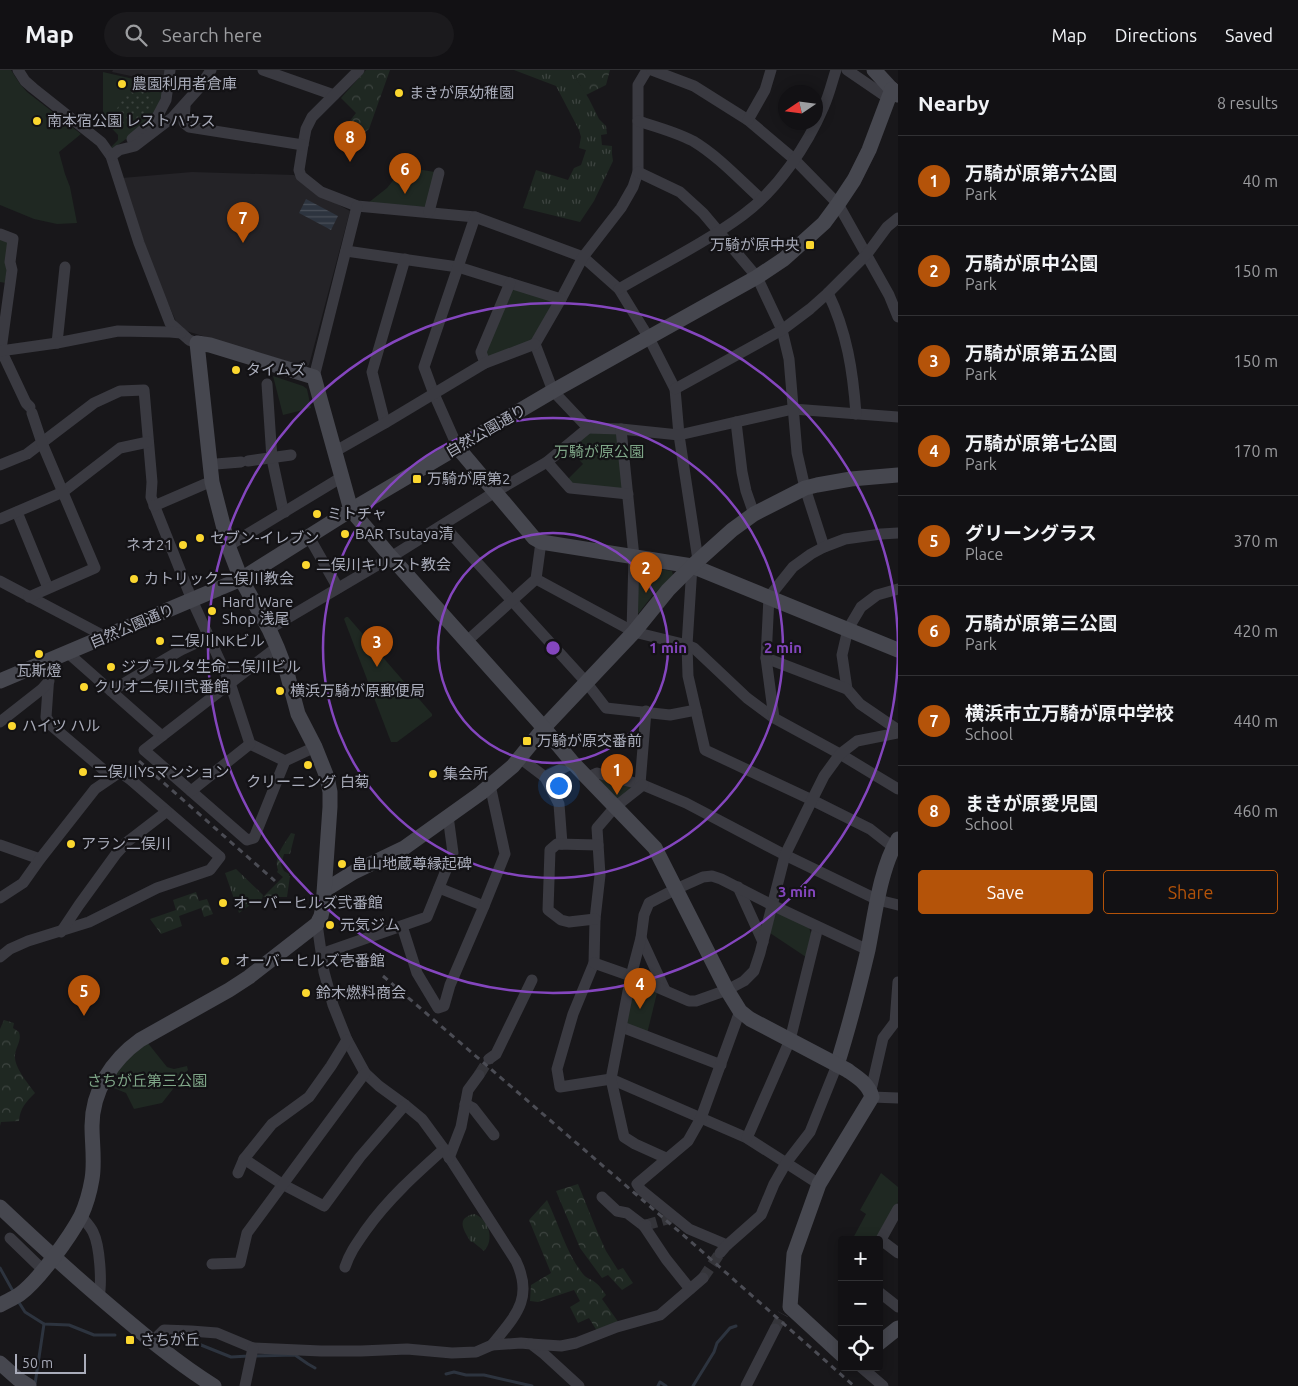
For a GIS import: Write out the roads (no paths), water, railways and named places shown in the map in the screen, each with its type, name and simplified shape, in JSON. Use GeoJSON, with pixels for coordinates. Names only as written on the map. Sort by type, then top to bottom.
{"type":"FeatureCollection","features":[{"type":"Feature","properties":{"kind":"street"},"geometry":{"type":"LineString","coordinates":[[18,70],[25,81],[33,88],[115,153],[139,243],[170,323],[189,340],[314,377]]}},
{"type":"Feature","properties":{"kind":"street"},"geometry":{"type":"LineString","coordinates":[[115,153],[156,120],[166,100],[170,70]]}},
{"type":"Feature","properties":{"kind":"street"},"geometry":{"type":"LineString","coordinates":[[115,153],[135,146],[174,117],[185,106],[211,70]]}},
{"type":"Feature","properties":{"kind":"street"},"geometry":{"type":"LineString","coordinates":[[263,70],[278,73],[334,96]]}},
{"type":"Feature","properties":{"kind":"street"},"geometry":{"type":"LineString","coordinates":[[359,70],[312,118],[306,129],[298,170],[301,176],[310,185],[322,192],[357,206],[475,217],[583,257],[619,289],[649,338],[675,389],[695,563],[687,645],[688,676],[705,750],[812,800],[896,843],[878,900],[848,1033],[810,1132],[786,1163],[774,1184],[761,1215],[724,1249],[673,1218],[641,1190],[637,1184],[688,1141],[701,1118],[740,1011]]}},
{"type":"Feature","properties":{"kind":"street"},"geometry":{"type":"LineString","coordinates":[[334,452],[485,363],[535,344],[583,257],[621,208],[633,188],[638,172],[638,85],[647,70]]}},
{"type":"Feature","properties":{"kind":"street"},"geometry":{"type":"LineString","coordinates":[[652,70],[694,86],[748,120],[794,160],[838,204],[867,254],[894,291],[898,317]]}},
{"type":"Feature","properties":{"kind":"street"},"geometry":{"type":"LineString","coordinates":[[748,120],[764,90],[771,70]]}},
{"type":"Feature","properties":{"kind":"street"},"geometry":{"type":"LineString","coordinates":[[619,289],[719,231],[744,214],[774,186],[810,135],[825,105],[836,70]]}},
{"type":"Feature","properties":{"kind":"street"},"geometry":{"type":"LineString","coordinates":[[847,70],[892,95]]}},
{"type":"Feature","properties":{"kind":"street"},"geometry":{"type":"LineString","coordinates":[[874,70],[892,95]]}},
{"type":"Feature","properties":{"kind":"street","name":"自然公園通り"},"geometry":{"type":"LineString","coordinates":[[0,682],[241,579],[351,510],[553,391],[757,277],[784,259],[824,222],[838,204],[854,180],[869,150],[892,95]]}},
{"type":"Feature","properties":{"kind":"street"},"geometry":{"type":"LineString","coordinates":[[185,106],[184,122],[189,127],[303,145]]}},
{"type":"Feature","properties":{"kind":"street"},"geometry":{"type":"LineString","coordinates":[[638,121],[669,130],[692,141],[716,157],[761,199]]}},
{"type":"Feature","properties":{"kind":"street"},"geometry":{"type":"LineString","coordinates":[[638,172],[680,192],[703,213],[757,277],[782,330],[789,359],[797,453],[805,488],[824,547]]}},
{"type":"Feature","properties":{"kind":"street"},"geometry":{"type":"LineString","coordinates":[[430,212],[439,173]]}},
{"type":"Feature","properties":{"kind":"street"},"geometry":{"type":"LineString","coordinates":[[357,206],[314,377],[351,510],[586,778],[655,848],[740,1011],[750,1019],[858,1078],[871,1093],[898,1098]]}},
{"type":"Feature","properties":{"kind":"street"},"geometry":{"type":"LineString","coordinates":[[475,217],[424,367],[458,448],[534,538],[541,542],[634,557],[695,563],[769,597],[898,650]]}},
{"type":"Feature","properties":{"kind":"street"},"geometry":{"type":"LineString","coordinates":[[675,389],[782,330],[828,293],[867,254],[887,227],[898,218]]}},
{"type":"Feature","properties":{"kind":"street"},"geometry":{"type":"LineString","coordinates":[[0,234],[13,239],[10,262],[12,270],[0,350],[26,404],[31,410],[42,444],[95,568],[30,597]]}},
{"type":"Feature","properties":{"kind":"street"},"geometry":{"type":"LineString","coordinates":[[346,250],[458,267],[561,299]]}},
{"type":"Feature","properties":{"kind":"street"},"geometry":{"type":"LineString","coordinates":[[385,423],[372,372],[405,259]]}},
{"type":"Feature","properties":{"kind":"street"},"geometry":{"type":"LineString","coordinates":[[57,343],[65,267]]}},
{"type":"Feature","properties":{"kind":"street"},"geometry":{"type":"LineString","coordinates":[[485,363],[481,352],[510,283]]}},
{"type":"Feature","properties":{"kind":"street"},"geometry":{"type":"LineString","coordinates":[[828,293],[842,328],[850,358],[856,414]]}},
{"type":"Feature","properties":{"kind":"street"},"geometry":{"type":"LineString","coordinates":[[0,350],[57,343],[118,331],[181,333]]}},
{"type":"Feature","properties":{"kind":"street"},"geometry":{"type":"LineString","coordinates":[[9,1300],[31,1284],[53,1257],[81,1216],[92,1179],[93,1112],[96,1097],[109,1070],[127,1050],[140,1040],[249,977],[317,924],[323,907],[330,807],[327,777],[315,747],[298,714],[287,673],[277,646],[241,579],[228,546],[212,482],[197,342]]}},
{"type":"Feature","properties":{"kind":"street"},"geometry":{"type":"LineString","coordinates":[[535,344],[553,391],[588,428]]}},
{"type":"Feature","properties":{"kind":"street"},"geometry":{"type":"LineString","coordinates":[[267,384],[272,459],[284,512]]}},
{"type":"Feature","properties":{"kind":"street"},"geometry":{"type":"LineString","coordinates":[[0,465],[27,454],[94,403],[120,391],[144,390],[152,482],[151,497],[154,506],[192,600],[230,683],[250,744],[285,761]]}},
{"type":"Feature","properties":{"kind":"street"},"geometry":{"type":"LineString","coordinates":[[269,629],[547,462],[588,428],[621,429],[680,435],[793,409],[898,417]]}},
{"type":"Feature","properties":{"kind":"street"},"geometry":{"type":"LineString","coordinates":[[736,422],[742,472],[754,514]]}},
{"type":"Feature","properties":{"kind":"street"},"geometry":{"type":"LineString","coordinates":[[621,429],[634,557],[633,632]]}},
{"type":"Feature","properties":{"kind":"street"},"geometry":{"type":"LineString","coordinates":[[0,518],[63,492],[120,448],[148,442]]}},
{"type":"Feature","properties":{"kind":"street"},"geometry":{"type":"LineString","coordinates":[[216,464],[291,456]]}},
{"type":"Feature","properties":{"kind":"street"},"geometry":{"type":"LineString","coordinates":[[547,462],[570,488],[628,494]]}},
{"type":"Feature","properties":{"kind":"street"},"geometry":{"type":"LineString","coordinates":[[325,890],[354,872],[404,848],[490,785],[512,766],[544,728],[633,632],[668,590],[732,530],[754,514],[805,488],[834,481],[898,475]]}},
{"type":"Feature","properties":{"kind":"street"},"geometry":{"type":"LineString","coordinates":[[228,546],[342,477]]}},
{"type":"Feature","properties":{"kind":"street"},"geometry":{"type":"LineString","coordinates":[[154,506],[212,482]]}},
{"type":"Feature","properties":{"kind":"street"},"geometry":{"type":"LineString","coordinates":[[17,512],[48,588]]}},
{"type":"Feature","properties":{"kind":"street"},"geometry":{"type":"LineString","coordinates":[[443,525],[586,682],[606,708],[670,715],[696,710]]}},
{"type":"Feature","properties":{"kind":"street"},"geometry":{"type":"LineString","coordinates":[[774,718],[766,658],[769,597],[793,567],[810,554],[824,547],[845,539],[898,533]]}},
{"type":"Feature","properties":{"kind":"street"},"geometry":{"type":"LineString","coordinates":[[309,537],[338,588]]}},
{"type":"Feature","properties":{"kind":"street"},"geometry":{"type":"LineString","coordinates":[[467,641],[536,580],[541,542]]}},
{"type":"Feature","properties":{"kind":"street"},"geometry":{"type":"LineString","coordinates":[[536,580],[633,632],[694,648],[747,698],[774,718],[898,788]]}},
{"type":"Feature","properties":{"kind":"street"},"geometry":{"type":"LineString","coordinates":[[0,581],[106,637]]}},
{"type":"Feature","properties":{"kind":"street"},"geometry":{"type":"LineString","coordinates":[[846,689],[842,654],[848,629],[861,607],[877,595],[898,589]]}},
{"type":"Feature","properties":{"kind":"street"},"geometry":{"type":"LineString","coordinates":[[111,691],[181,650],[209,637]]}},
{"type":"Feature","properties":{"kind":"street"},"geometry":{"type":"LineString","coordinates":[[277,646],[144,750],[247,840],[254,838],[285,761],[315,747]]}},
{"type":"Feature","properties":{"kind":"street"},"geometry":{"type":"LineString","coordinates":[[68,653],[162,736]]}},
{"type":"Feature","properties":{"kind":"street"},"geometry":{"type":"LineString","coordinates":[[766,658],[846,689],[860,704],[898,731]]}},
{"type":"Feature","properties":{"kind":"street"},"geometry":{"type":"LineString","coordinates":[[50,660],[46,718],[52,726],[112,777]]}},
{"type":"Feature","properties":{"kind":"street"},"geometry":{"type":"LineString","coordinates":[[0,722],[42,689],[48,681]]}},
{"type":"Feature","properties":{"kind":"street"},"geometry":{"type":"LineString","coordinates":[[646,711],[641,784],[597,828],[600,875],[594,963],[573,1014],[557,1069],[560,1087],[611,1079],[747,1138],[819,1184]]}},
{"type":"Feature","properties":{"kind":"street"},"geometry":{"type":"LineString","coordinates":[[594,963],[631,976],[689,1001],[696,1001],[728,990],[744,981],[754,970],[785,854],[824,776],[840,754],[858,741],[898,731]]}},
{"type":"Feature","properties":{"kind":"street"},"geometry":{"type":"LineString","coordinates":[[191,791],[250,744]]}},
{"type":"Feature","properties":{"kind":"street"},"geometry":{"type":"LineString","coordinates":[[520,758],[545,777],[559,804],[562,844]]}},
{"type":"Feature","properties":{"kind":"street"},"geometry":{"type":"LineString","coordinates":[[545,777],[573,763]]}},
{"type":"Feature","properties":{"kind":"street"},"geometry":{"type":"LineString","coordinates":[[0,898],[23,883],[40,858],[95,789],[120,772],[220,857],[210,870],[157,888],[89,922],[28,941],[10,949],[0,957]]}},
{"type":"Feature","properties":{"kind":"street"},"geometry":{"type":"LineString","coordinates":[[586,778],[598,773],[641,784],[686,803],[878,900],[898,905]]}},
{"type":"Feature","properties":{"kind":"street"},"geometry":{"type":"LineString","coordinates":[[402,926],[417,974],[438,1008],[444,1006],[450,985],[505,854],[490,785]]}},
{"type":"Feature","properties":{"kind":"street"},"geometry":{"type":"LineString","coordinates":[[61,932],[116,854],[127,842],[166,812]]}},
{"type":"Feature","properties":{"kind":"street"},"geometry":{"type":"LineString","coordinates":[[321,954],[426,917],[453,853],[448,816]]}},
{"type":"Feature","properties":{"kind":"street"},"geometry":{"type":"LineString","coordinates":[[596,919],[569,922],[561,920],[548,910],[550,850],[557,844],[598,845]]}},
{"type":"Feature","properties":{"kind":"street"},"geometry":{"type":"LineString","coordinates":[[0,845],[40,858]]}},
{"type":"Feature","properties":{"kind":"street"},"geometry":{"type":"LineString","coordinates":[[666,1158],[624,1137],[611,1079],[644,915],[650,903],[703,877],[712,876],[721,878],[772,905],[868,950]]}},
{"type":"Feature","properties":{"kind":"street"},"geometry":{"type":"LineString","coordinates":[[738,887],[763,942]]}},
{"type":"Feature","properties":{"kind":"street"},"geometry":{"type":"LineString","coordinates":[[439,888],[484,906]]}},
{"type":"Feature","properties":{"kind":"street"},"geometry":{"type":"LineString","coordinates":[[317,924],[324,972],[333,1005],[347,1040],[365,1073],[422,1119],[447,1153],[516,1261],[521,1272],[524,1286],[522,1302],[516,1316],[492,1345]]}},
{"type":"Feature","properties":{"kind":"street"},"geometry":{"type":"LineString","coordinates":[[747,1138],[790,1040],[818,927]]}},
{"type":"Feature","properties":{"kind":"street"},"geometry":{"type":"LineString","coordinates":[[640,938],[665,990]]}},
{"type":"Feature","properties":{"kind":"street"},"geometry":{"type":"LineString","coordinates":[[489,1058],[496,1054],[532,980]]}},
{"type":"Feature","properties":{"kind":"street"},"geometry":{"type":"LineString","coordinates":[[838,1352],[787,1311],[794,1254],[819,1184],[871,1093],[883,1038],[896,1022],[898,982]]}},
{"type":"Feature","properties":{"kind":"street"},"geometry":{"type":"LineString","coordinates":[[622,1027],[721,1065]]}},
{"type":"Feature","properties":{"kind":"street"},"geometry":{"type":"LineString","coordinates":[[238,1173],[244,1159],[272,1124],[309,1097],[347,1040]]}},
{"type":"Feature","properties":{"kind":"street"},"geometry":{"type":"LineString","coordinates":[[212,1264],[240,1263],[247,1233],[365,1073]]}},
{"type":"Feature","properties":{"kind":"street"},"geometry":{"type":"LineString","coordinates":[[345,1267],[349,1254],[377,1214],[413,1176],[447,1153],[461,1127],[468,1090],[479,1075]]}},
{"type":"Feature","properties":{"kind":"street"},"geometry":{"type":"LineString","coordinates":[[465,1104],[473,1108],[494,1135]]}},
{"type":"Feature","properties":{"kind":"street"},"geometry":{"type":"LineString","coordinates":[[244,1159],[282,1184],[324,1206],[360,1157],[405,1105]]}},
{"type":"Feature","properties":{"kind":"street"},"geometry":{"type":"LineString","coordinates":[[602,1197],[618,1211],[628,1213],[645,1226],[666,1259],[690,1289]]}},
{"type":"Feature","properties":{"kind":"street"},"geometry":{"type":"LineString","coordinates":[[0,1207],[53,1257],[152,1342],[214,1386]]}},
{"type":"Feature","properties":{"kind":"street"},"geometry":{"type":"LineString","coordinates":[[883,1236],[898,1209]]}},
{"type":"Feature","properties":{"kind":"street"},"geometry":{"type":"LineString","coordinates":[[81,1216],[94,1233],[101,1286],[99,1297]]}},
{"type":"Feature","properties":{"kind":"street"},"geometry":{"type":"LineString","coordinates":[[10,1238],[42,1270]]}},
{"type":"Feature","properties":{"kind":"street"},"geometry":{"type":"LineString","coordinates":[[883,1244],[898,1253]]}},
{"type":"Feature","properties":{"kind":"street"},"geometry":{"type":"LineString","coordinates":[[152,1342],[164,1330],[191,1330],[216,1333],[252,1353],[406,1349],[452,1353],[476,1352],[492,1345],[521,1343],[562,1346],[576,1343],[617,1327],[660,1315],[704,1278]]}},
{"type":"Feature","properties":{"kind":"street"},"geometry":{"type":"LineString","coordinates":[[883,1295],[898,1307]]}},
{"type":"Feature","properties":{"kind":"street"},"geometry":{"type":"LineString","coordinates":[[883,1340],[898,1328]]}},
{"type":"Feature","properties":{"kind":"street"},"geometry":{"type":"LineString","coordinates":[[746,1386],[775,1329]]}},
{"type":"Feature","properties":{"kind":"street"},"geometry":{"type":"LineString","coordinates":[[531,1344],[580,1386]]}},
{"type":"Feature","properties":{"kind":"street"},"geometry":{"type":"LineString","coordinates":[[245,1386],[252,1353]]}},
{"type":"Feature","properties":{"kind":"street"},"geometry":{"type":"LineString","coordinates":[[0,1363],[12,1375],[27,1385]]}},
{"type":"Feature","properties":{"kind":"street"},"geometry":{"type":"LineString","coordinates":[[866,1371],[883,1386]]}},
{"type":"Feature","properties":{"kind":"waterway"},"geometry":{"type":"LineString","coordinates":[[0,1268],[14,1293]]}},
{"type":"Feature","properties":{"kind":"waterway"},"geometry":{"type":"LineString","coordinates":[[18,1301],[25,1312],[44,1324],[69,1325],[94,1335],[115,1335]]}},
{"type":"Feature","properties":{"kind":"waterway"},"geometry":{"type":"LineString","coordinates":[[35,1384],[44,1324]]}},
{"type":"Feature","properties":{"kind":"waterway"},"geometry":{"type":"LineString","coordinates":[[693,1386],[714,1352],[717,1343],[730,1328],[736,1326]]}},
{"type":"Feature","properties":{"kind":"waterway"},"geometry":{"type":"LineString","coordinates":[[172,1341],[186,1339],[231,1357],[249,1356]]}},
{"type":"Feature","properties":{"kind":"waterway"},"geometry":{"type":"LineString","coordinates":[[255,1356],[295,1355],[315,1368]]}},
{"type":"Feature","properties":{"kind":"waterway"},"geometry":{"type":"LineString","coordinates":[[446,1374],[454,1372],[466,1375],[484,1375],[532,1386]]}},
{"type":"Feature","properties":{"kind":"waterway"},"geometry":{"type":"LineString","coordinates":[[658,1386],[660,1382],[666,1386]]}},
{"type":"Feature","properties":{"kind":"tunnel"},"geometry":{"type":"LineString","coordinates":[[479,1075],[489,1059]]}},
{"type":"Feature","properties":{"kind":"tunnel"},"geometry":{"type":"LineString","coordinates":[[646,1225],[671,1218]]}},
{"type":"Feature","properties":{"kind":"tunnel"},"geometry":{"type":"LineString","coordinates":[[703,1278],[720,1253]]}},
{"type":"Feature","properties":{"kind":"tunnel"},"geometry":{"type":"LineString","coordinates":[[775,1329],[783,1314]]}},
{"type":"Feature","properties":{"kind":"railway"},"geometry":{"type":"LineString","coordinates":[[139,761],[275,881]]}},
{"type":"Feature","properties":{"kind":"railway"},"geometry":{"type":"LineString","coordinates":[[383,976],[697,1247],[854,1386]]}},
{"type":"Feature","properties":{"kind":"place","name":"農園利用者倉庫"},"geometry":{"type":"Point","coordinates":[122,84]}},
{"type":"Feature","properties":{"kind":"place","name":"まきが原幼稚園"},"geometry":{"type":"Point","coordinates":[399,93]}},
{"type":"Feature","properties":{"kind":"place","name":"南本宿公園 レストハウス"},"geometry":{"type":"Point","coordinates":[37,121]}},
{"type":"Feature","properties":{"kind":"place","name":"まきが原愛児園"},"geometry":{"type":"Point","coordinates":[350,162]}},
{"type":"Feature","properties":{"kind":"place","name":"万騎が原第三公園"},"geometry":{"type":"Point","coordinates":[405,194]}},
{"type":"Feature","properties":{"kind":"place","name":"横浜市立万騎が原中学校"},"geometry":{"type":"Point","coordinates":[243,243]}},
{"type":"Feature","properties":{"kind":"place","name":"万騎が原中央"},"geometry":{"type":"Point","coordinates":[810,245]}},
{"type":"Feature","properties":{"kind":"place","name":"タイムズ"},"geometry":{"type":"Point","coordinates":[236,370]}},
{"type":"Feature","properties":{"kind":"place","name":"万騎が原第2"},"geometry":{"type":"Point","coordinates":[417,479]}},
{"type":"Feature","properties":{"kind":"place","name":"ミトチャ"},"geometry":{"type":"Point","coordinates":[317,514]}},
{"type":"Feature","properties":{"kind":"place","name":"BAR Tsutaya清"},"geometry":{"type":"Point","coordinates":[345,534]}},
{"type":"Feature","properties":{"kind":"place","name":"セブン-イレブン"},"geometry":{"type":"Point","coordinates":[200,538]}},
{"type":"Feature","properties":{"kind":"place","name":"ネオ21"},"geometry":{"type":"Point","coordinates":[183,545]}},
{"type":"Feature","properties":{"kind":"place","name":"二俣川キリスト教会"},"geometry":{"type":"Point","coordinates":[306,565]}},
{"type":"Feature","properties":{"kind":"place","name":"カトリック二俣川教会"},"geometry":{"type":"Point","coordinates":[134,579]}},
{"type":"Feature","properties":{"kind":"place","name":"万騎が原中公園"},"geometry":{"type":"Point","coordinates":[646,593]}},
{"type":"Feature","properties":{"kind":"place","name":"Hard Ware Shop 浅尾"},"geometry":{"type":"Point","coordinates":[212,611]}},
{"type":"Feature","properties":{"kind":"place","name":"二俣川NKビル"},"geometry":{"type":"Point","coordinates":[160,641]}},
{"type":"Feature","properties":{"kind":"place","name":"瓦斯燈"},"geometry":{"type":"Point","coordinates":[39,654]}},
{"type":"Feature","properties":{"kind":"place","name":"ジブラルタ生命二俣川ビル"},"geometry":{"type":"Point","coordinates":[111,667]}},
{"type":"Feature","properties":{"kind":"place","name":"万騎が原第五公園"},"geometry":{"type":"Point","coordinates":[377,667]}},
{"type":"Feature","properties":{"kind":"place","name":"クリオ二俣川弐番館"},"geometry":{"type":"Point","coordinates":[84,687]}},
{"type":"Feature","properties":{"kind":"place","name":"横浜万騎が原郵便局"},"geometry":{"type":"Point","coordinates":[280,691]}},
{"type":"Feature","properties":{"kind":"place","name":"ハイツ ハル"},"geometry":{"type":"Point","coordinates":[12,726]}},
{"type":"Feature","properties":{"kind":"place","name":"万騎が原交番前"},"geometry":{"type":"Point","coordinates":[527,741]}},
{"type":"Feature","properties":{"kind":"place","name":"クリーニング 白菊"},"geometry":{"type":"Point","coordinates":[308,765]}},
{"type":"Feature","properties":{"kind":"place","name":"二俣川YSマンション"},"geometry":{"type":"Point","coordinates":[83,772]}},
{"type":"Feature","properties":{"kind":"place","name":"集会所"},"geometry":{"type":"Point","coordinates":[433,774]}},
{"type":"Feature","properties":{"kind":"place","name":"万騎が原第六公園"},"geometry":{"type":"Point","coordinates":[617,795]}},
{"type":"Feature","properties":{"kind":"place","name":"アラン二俣川"},"geometry":{"type":"Point","coordinates":[71,844]}},
{"type":"Feature","properties":{"kind":"place","name":"畠山地蔵尊縁起碑"},"geometry":{"type":"Point","coordinates":[342,864]}},
{"type":"Feature","properties":{"kind":"place","name":"オーバーヒルズ弐番館"},"geometry":{"type":"Point","coordinates":[223,903]}},
{"type":"Feature","properties":{"kind":"place","name":"元気ジム"},"geometry":{"type":"Point","coordinates":[330,925]}},
{"type":"Feature","properties":{"kind":"place","name":"オーバーヒルズ壱番館"},"geometry":{"type":"Point","coordinates":[225,961]}},
{"type":"Feature","properties":{"kind":"place","name":"鈴木燃料商会"},"geometry":{"type":"Point","coordinates":[306,993]}},
{"type":"Feature","properties":{"kind":"place","name":"万騎が原第七公園"},"geometry":{"type":"Point","coordinates":[640,1009]}},
{"type":"Feature","properties":{"kind":"place","name":"グリーングラス"},"geometry":{"type":"Point","coordinates":[84,1016]}},
{"type":"Feature","properties":{"kind":"place","name":"さちが丘"},"geometry":{"type":"Point","coordinates":[130,1340]}},
{"type":"Feature","properties":{"kind":"park label","name":"万騎が原公園"},"geometry":{"type":"Point","coordinates":[599,452]}},
{"type":"Feature","properties":{"kind":"park label","name":"さちが丘第三公園"},"geometry":{"type":"Point","coordinates":[147,1081]}}]}
